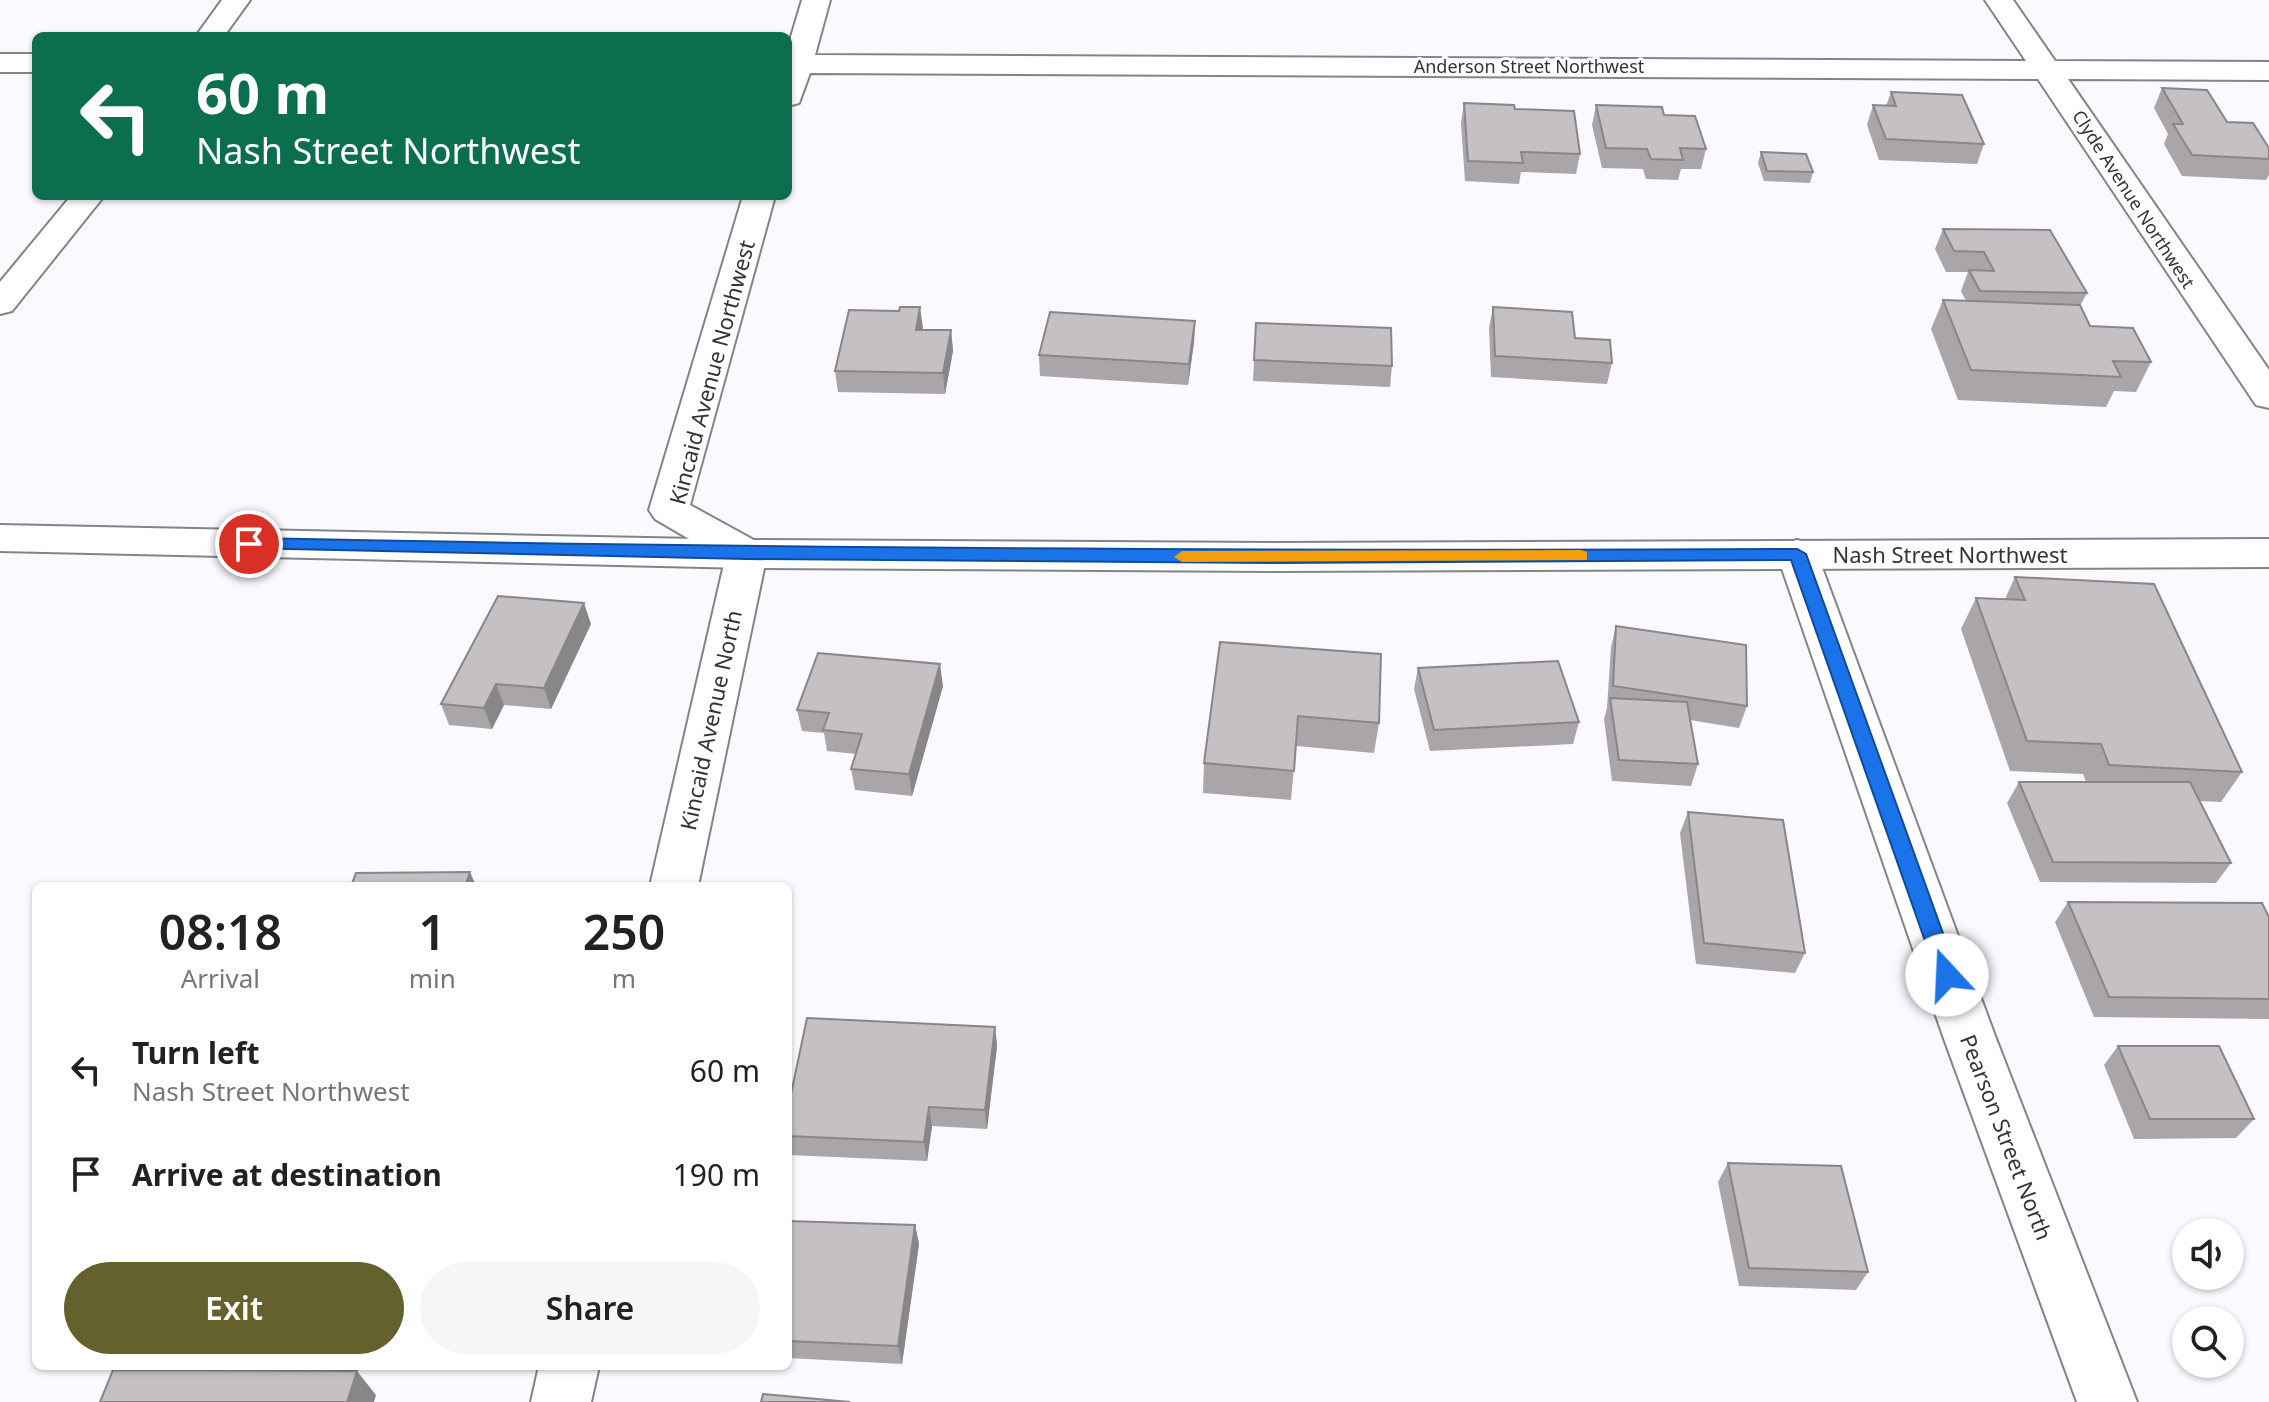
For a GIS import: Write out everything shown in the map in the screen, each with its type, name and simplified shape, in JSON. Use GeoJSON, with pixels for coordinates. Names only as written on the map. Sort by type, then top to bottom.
{"type":"FeatureCollection","features":[{"type":"Feature","properties":{"kind":"street"},"geometry":{"type":"LineString","coordinates":[[213,32],[236,0]]}},
{"type":"Feature","properties":{"kind":"street"},"geometry":{"type":"LineString","coordinates":[[793,64],[816,0]]}},
{"type":"Feature","properties":{"kind":"street","name":"Clyde Avenue Northwest"},"geometry":{"type":"LineString","coordinates":[[1999,0],[2049,69],[2269,397]]}},
{"type":"Feature","properties":{"kind":"street"},"geometry":{"type":"LineString","coordinates":[[0,63],[32,63]]}},
{"type":"Feature","properties":{"kind":"street","name":"Anderson Street Northwest"},"geometry":{"type":"LineString","coordinates":[[793,64],[2269,71]]}},
{"type":"Feature","properties":{"kind":"street"},"geometry":{"type":"LineString","coordinates":[[0,304],[85,200]]}},
{"type":"Feature","properties":{"kind":"street","name":"Kincaid Avenue Northwest"},"geometry":{"type":"LineString","coordinates":[[747,554],[669,510],[758,200]]}},
{"type":"Feature","properties":{"kind":"street","name":"Nash Street Northwest"},"geometry":{"type":"LineString","coordinates":[[0,538],[747,554],[1274,557],[2269,553]]}},
{"type":"Feature","properties":{"kind":"street","name":"Kincaid Avenue North"},"geometry":{"type":"LineString","coordinates":[[675,882],[747,554]]}},
{"type":"Feature","properties":{"kind":"street","name":"Pearson Street North"},"geometry":{"type":"LineString","coordinates":[[1797,554],[1969,1036],[2107,1402]]}},
{"type":"Feature","properties":{"kind":"street"},"geometry":{"type":"LineString","coordinates":[[561,1402],[568,1370]]}},
{"type":"Feature","properties":{"kind":"building"},"geometry":{"type":"Polygon","coordinates":[[[2162,88],[2207,90],[2227,122],[2253,123],[2269,148],[2269,159],[2192,155],[2173,124],[2183,124],[2162,88]]]}},
{"type":"Feature","properties":{"kind":"building"},"geometry":{"type":"Polygon","coordinates":[[[1891,92],[1962,95],[1984,144],[1886,139],[1873,105],[1896,106],[1891,92]]]}},
{"type":"Feature","properties":{"kind":"building"},"geometry":{"type":"Polygon","coordinates":[[[1464,103],[1574,111],[1580,154],[1521,152],[1523,163],[1468,161],[1464,103]]]}},
{"type":"Feature","properties":{"kind":"building"},"geometry":{"type":"Polygon","coordinates":[[[1596,105],[1662,107],[1664,115],[1695,116],[1706,149],[1680,148],[1683,160],[1651,159],[1647,149],[1606,148],[1596,105]]]}},
{"type":"Feature","properties":{"kind":"building"},"geometry":{"type":"Polygon","coordinates":[[[1761,152],[1806,154],[1813,172],[1767,171],[1761,152]]]}},
{"type":"Feature","properties":{"kind":"building"},"geometry":{"type":"Polygon","coordinates":[[[1943,229],[2050,230],[2087,293],[1980,291],[1969,270],[1994,271],[1984,252],[1954,251],[1943,229]]]}},
{"type":"Feature","properties":{"kind":"building"},"geometry":{"type":"Polygon","coordinates":[[[1943,300],[2080,305],[2090,326],[2133,328],[2151,362],[2113,361],[2121,377],[1971,370],[1943,300]]]}},
{"type":"Feature","properties":{"kind":"building"},"geometry":{"type":"Polygon","coordinates":[[[900,307],[920,307],[916,330],[951,330],[943,373],[835,371],[849,310],[899,311],[900,307]]]}},
{"type":"Feature","properties":{"kind":"building"},"geometry":{"type":"Polygon","coordinates":[[[1493,307],[1572,312],[1575,338],[1610,340],[1612,363],[1495,356],[1493,307]]]}},
{"type":"Feature","properties":{"kind":"building"},"geometry":{"type":"Polygon","coordinates":[[[1050,312],[1195,321],[1189,364],[1039,355],[1050,312]]]}},
{"type":"Feature","properties":{"kind":"building"},"geometry":{"type":"Polygon","coordinates":[[[1256,323],[1391,328],[1392,366],[1254,360],[1256,323]]]}},
{"type":"Feature","properties":{"kind":"building"},"geometry":{"type":"Polygon","coordinates":[[[2015,577],[2154,584],[2242,772],[2109,765],[2101,744],[2027,741],[1976,598],[2025,600],[2015,577]]]}},
{"type":"Feature","properties":{"kind":"building"},"geometry":{"type":"Polygon","coordinates":[[[498,596],[584,603],[544,688],[496,684],[484,708],[441,704],[498,596]]]}},
{"type":"Feature","properties":{"kind":"building"},"geometry":{"type":"Polygon","coordinates":[[[1616,626],[1746,645],[1747,706],[1613,686],[1616,626]]]}},
{"type":"Feature","properties":{"kind":"building"},"geometry":{"type":"Polygon","coordinates":[[[1220,642],[1381,654],[1379,723],[1298,716],[1294,771],[1204,763],[1220,642]]]}},
{"type":"Feature","properties":{"kind":"building"},"geometry":{"type":"Polygon","coordinates":[[[818,653],[940,664],[909,774],[851,769],[862,734],[823,730],[829,713],[797,710],[818,653]]]}},
{"type":"Feature","properties":{"kind":"building"},"geometry":{"type":"Polygon","coordinates":[[[1558,661],[1579,722],[1434,730],[1418,668],[1558,661]]]}},
{"type":"Feature","properties":{"kind":"building"},"geometry":{"type":"Polygon","coordinates":[[[1610,698],[1687,702],[1698,764],[1619,760],[1610,698]]]}},
{"type":"Feature","properties":{"kind":"building"},"geometry":{"type":"Polygon","coordinates":[[[2019,782],[2190,782],[2231,863],[2053,862],[2019,782]]]}},
{"type":"Feature","properties":{"kind":"building"},"geometry":{"type":"Polygon","coordinates":[[[1688,812],[1783,820],[1805,953],[1704,943],[1688,812]]]}},
{"type":"Feature","properties":{"kind":"building"},"geometry":{"type":"Polygon","coordinates":[[[470,872],[466,882],[353,882],[356,873],[470,872]]]}},
{"type":"Feature","properties":{"kind":"building"},"geometry":{"type":"Polygon","coordinates":[[[2068,902],[2262,903],[2269,917],[2269,999],[2109,997],[2068,902]]]}},
{"type":"Feature","properties":{"kind":"building"},"geometry":{"type":"Polygon","coordinates":[[[807,1018],[995,1027],[985,1110],[929,1107],[924,1142],[792,1136],[792,1089],[807,1018]]]}},
{"type":"Feature","properties":{"kind":"building"},"geometry":{"type":"Polygon","coordinates":[[[2118,1046],[2219,1046],[2254,1119],[2150,1119],[2118,1046]]]}},
{"type":"Feature","properties":{"kind":"building"},"geometry":{"type":"Polygon","coordinates":[[[1728,1163],[1841,1166],[1868,1272],[1749,1268],[1728,1163]]]}},
{"type":"Feature","properties":{"kind":"building"},"geometry":{"type":"Polygon","coordinates":[[[792,1221],[915,1225],[898,1346],[792,1341],[792,1221]]]}},
{"type":"Feature","properties":{"kind":"building"},"geometry":{"type":"Polygon","coordinates":[[[113,1370],[357,1371],[347,1402],[100,1402],[113,1370]]]}},
{"type":"Feature","properties":{"kind":"building"},"geometry":{"type":"Polygon","coordinates":[[[763,1394],[850,1402],[761,1402],[763,1394]]]}},
{"type":"Feature","properties":{"kind":"slow traffic"},"geometry":{"type":"LineString","coordinates":[[1182,557],[1581,556]]}},
{"type":"Feature","properties":{"kind":"route"},"geometry":{"type":"LineString","coordinates":[[249,544],[747,554],[1274,557],[1797,554],[1947,975]]}}]}
